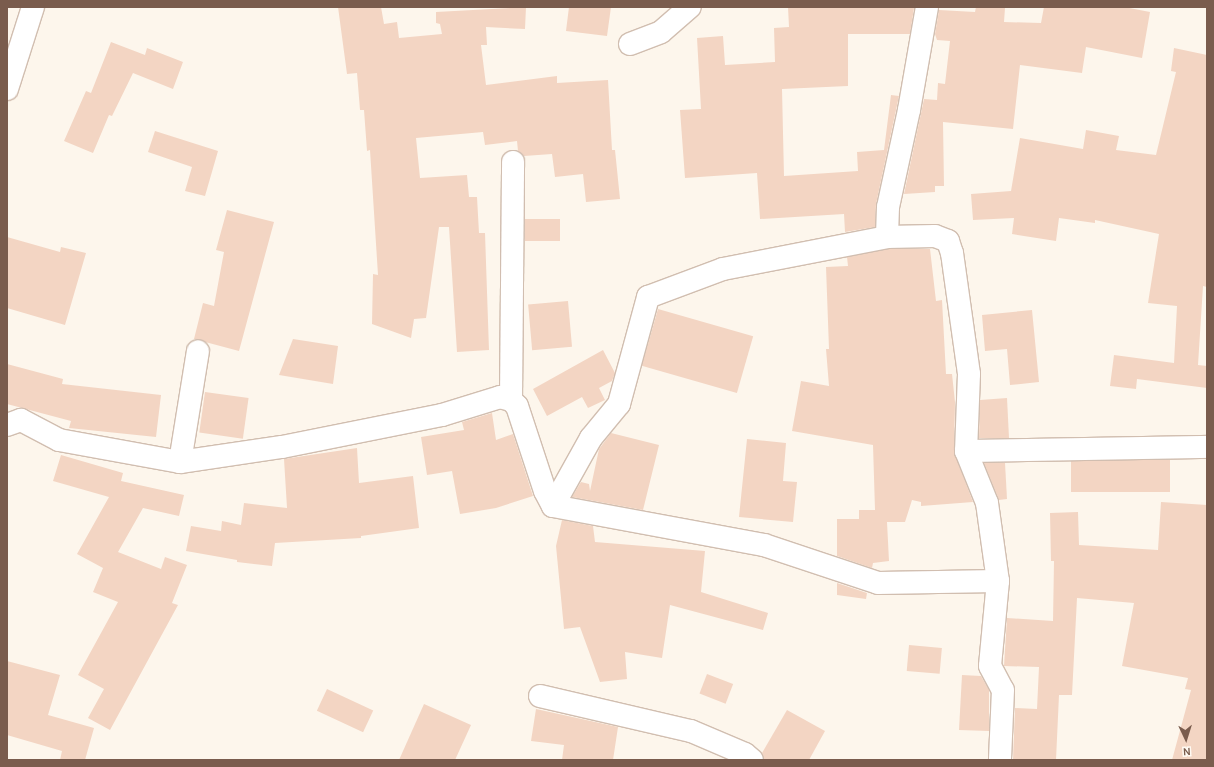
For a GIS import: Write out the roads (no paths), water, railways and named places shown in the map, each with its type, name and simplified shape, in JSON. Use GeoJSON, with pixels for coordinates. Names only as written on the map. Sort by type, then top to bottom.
{"type":"FeatureCollection","features":[{"type":"Feature","properties":{"kind":"street"},"geometry":{"type":"LineString","coordinates":[[7,89],[33,7]]}},
{"type":"Feature","properties":{"kind":"street"},"geometry":{"type":"LineString","coordinates":[[630,44],[661,32],[690,7]]}},
{"type":"Feature","properties":{"kind":"street"},"geometry":{"type":"LineString","coordinates":[[887,237],[888,207],[909,110],[927,7]]}},
{"type":"Feature","properties":{"kind":"street"},"geometry":{"type":"LineString","coordinates":[[511,400],[513,162]]}},
{"type":"Feature","properties":{"kind":"street"},"geometry":{"type":"LineString","coordinates":[[553,506],[591,438],[619,404],[648,297],[723,269],[887,237],[935,236],[948,241],[969,374],[966,452],[987,503],[998,581],[990,666],[1003,690],[1000,760]]}},
{"type":"Feature","properties":{"kind":"street"},"geometry":{"type":"LineString","coordinates":[[180,462],[198,351]]}},
{"type":"Feature","properties":{"kind":"street"},"geometry":{"type":"LineString","coordinates":[[7,425],[21,420],[59,440],[180,462],[282,447],[442,415],[500,397],[511,400],[517,406],[545,491],[553,506]]}},
{"type":"Feature","properties":{"kind":"street"},"geometry":{"type":"LineString","coordinates":[[966,452],[1207,447]]}},
{"type":"Feature","properties":{"kind":"street"},"geometry":{"type":"LineString","coordinates":[[553,506],[764,546],[878,583],[998,581]]}},
{"type":"Feature","properties":{"kind":"street"},"geometry":{"type":"LineString","coordinates":[[540,696],[691,731],[752,760]]}}]}
